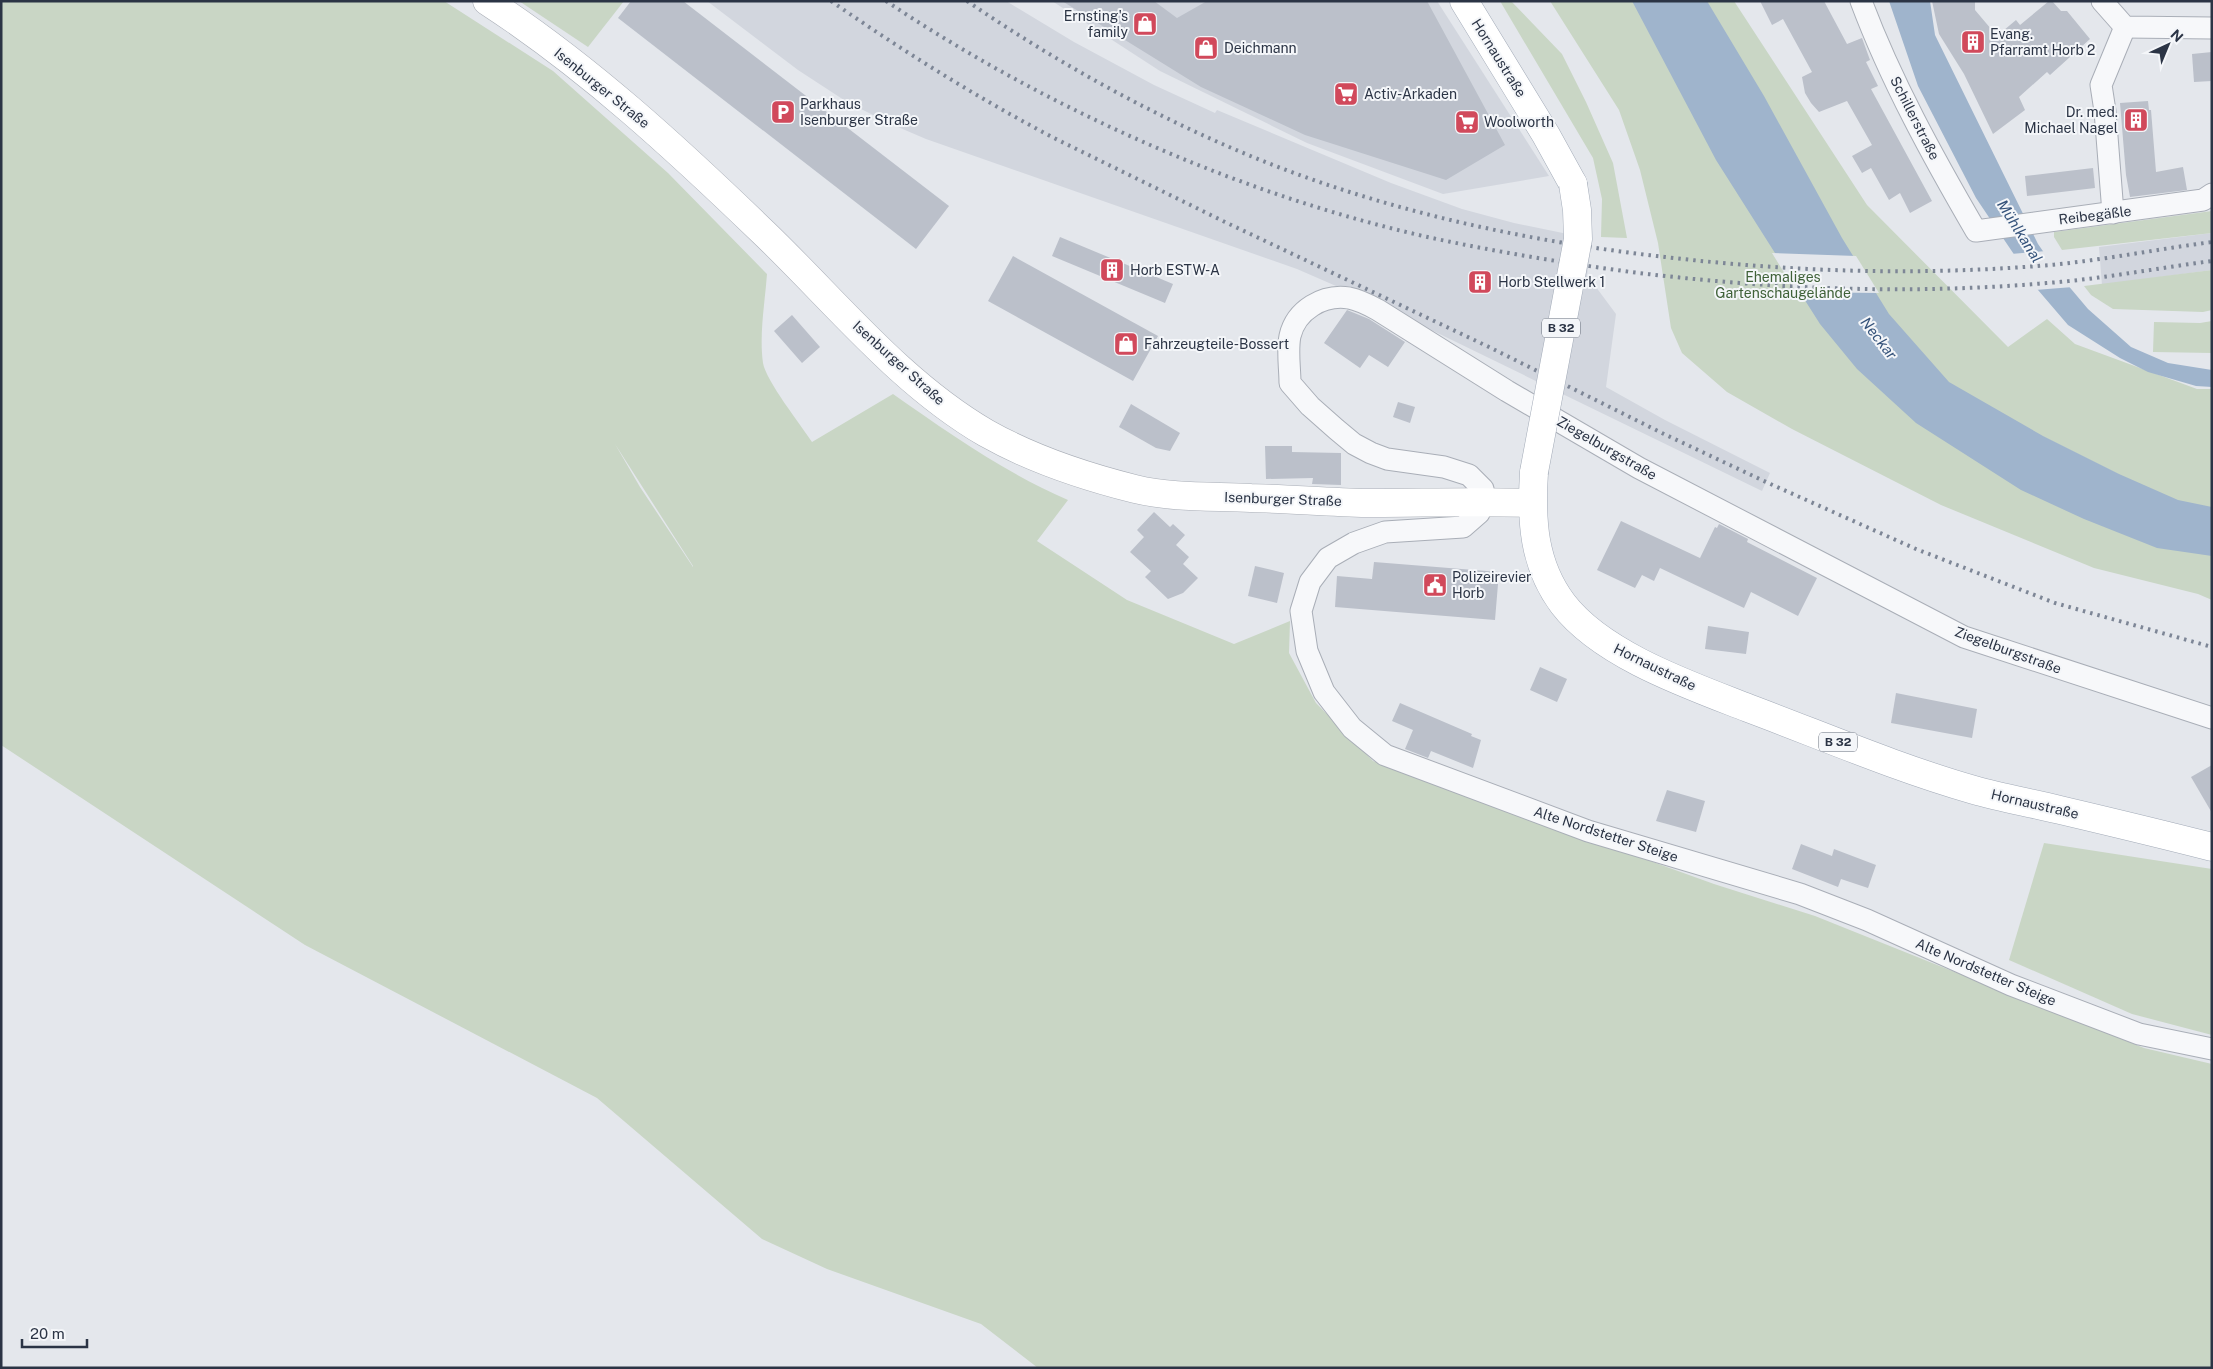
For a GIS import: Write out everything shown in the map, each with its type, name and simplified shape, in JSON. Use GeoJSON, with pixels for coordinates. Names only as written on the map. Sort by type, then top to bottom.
{"type":"FeatureCollection","features":[{"type":"Feature","properties":{"kind":"main road","name":"Isenburger Straße"},"geometry":{"type":"LineString","coordinates":[[487,1],[557,51],[646,124],[766,235],[896,364],[927,391],[964,419],[1016,449],[1049,463],[1138,490],[1171,494],[1367,502],[1485,501],[1532,503]]}},
{"type":"Feature","properties":{"kind":"main road","name":"Hornaustraße"},"geometry":{"type":"LineString","coordinates":[[1464,1],[1542,128],[1573,184],[1577,210],[1578,239],[1534,472],[1532,503],[1535,542],[1542,567],[1551,587],[1564,605],[1600,639],[1622,653],[1707,692],[1905,768],[1976,790],[2212,847]]}},
{"type":"Feature","properties":{"kind":"street","name":"Schillerstraße"},"geometry":{"type":"LineString","coordinates":[[1861,1],[1871,27],[1917,125],[1958,200],[1984,230]]}},
{"type":"Feature","properties":{"kind":"street"},"geometry":{"type":"LineString","coordinates":[[2102,1],[2126,27],[2212,28]]}},
{"type":"Feature","properties":{"kind":"street"},"geometry":{"type":"LineString","coordinates":[[2114,213],[2101,85],[2126,27]]}},
{"type":"Feature","properties":{"kind":"street","name":"Reibegäßle"},"geometry":{"type":"LineString","coordinates":[[1984,230],[2203,200],[2212,194]]}},
{"type":"Feature","properties":{"kind":"street","name":"Ziegelburgstraße"},"geometry":{"type":"LineString","coordinates":[[1485,501],[1483,488],[1469,475],[1444,468],[1387,459],[1371,453],[1354,444],[1310,406],[1290,383],[1290,337],[1297,317],[1323,299],[1338,297],[1360,302],[1378,310],[1507,391],[1639,468],[1964,637],[2212,718]]}},
{"type":"Feature","properties":{"kind":"street","name":"Alte Nordstetter Steige"},"geometry":{"type":"LineString","coordinates":[[1485,501],[1479,513],[1463,527],[1385,532],[1354,543],[1328,558],[1310,582],[1301,611],[1307,651],[1324,692],[1352,728],[1385,755],[1588,831],[1800,894],[1867,920],[2011,985],[2139,1034],[2212,1049]]}},
{"type":"Feature","properties":{"kind":"shaded area"},"geometry":{"type":"Polygon","coordinates":[[[707,1],[1006,1],[1074,42],[1154,85],[1215,113],[1217,110],[1391,183],[1462,209],[1514,223],[1592,239],[1587,275],[1616,314],[1606,387],[1665,420],[1770,473],[1762,491],[1382,306],[1297,269],[926,139],[891,124],[847,102],[798,70],[707,1]]]}},
{"type":"Feature","properties":{"kind":"shaded area","name":"Activ-Arkaden"},"geometry":{"type":"Polygon","coordinates":[[[1052,1],[1437,1],[1549,176],[1443,194],[1307,143],[1160,71],[1052,1]]]}},
{"type":"Feature","properties":{"kind":"shaded area"},"geometry":{"type":"Polygon","coordinates":[[[2212,233],[2212,270],[2102,285],[2099,247],[2212,233]]]}},
{"type":"Feature","properties":{"kind":"green space"},"geometry":{"type":"Polygon","coordinates":[[[1,1],[444,1],[553,71],[668,173],[767,274],[762,329],[763,363],[770,381],[812,442],[893,394],[956,438],[1000,465],[1068,500],[1037,541],[1127,600],[1234,644],[1290,621],[1289,653],[1316,703],[1373,761],[1714,884],[1815,916],[2144,1048],[2212,1064],[2212,1368],[1038,1368],[981,1324],[827,1269],[762,1239],[597,1098],[305,945],[1,745],[1,1]],[[615,444],[640,487],[693,566],[615,444]]]}},
{"type":"Feature","properties":{"kind":"green space"},"geometry":{"type":"Polygon","coordinates":[[[519,1],[624,1],[588,47],[519,1]]]}},
{"type":"Feature","properties":{"kind":"green space"},"geometry":{"type":"Polygon","coordinates":[[[1500,1],[1511,1],[1562,54],[1613,163],[1627,238],[1601,237],[1602,199],[1593,158],[1500,1]]]}},
{"type":"Feature","properties":{"kind":"green space","name":"Ehemaliges Gartenschaugelände"},"geometry":{"type":"Polygon","coordinates":[[[1550,1],[1734,1],[1867,205],[2008,347],[2047,319],[2075,344],[2197,389],[2212,389],[2212,600],[2198,594],[2094,568],[1941,505],[1792,429],[1727,392],[1682,353],[1671,328],[1658,243],[1640,170],[1619,110],[1550,1]]]}},
{"type":"Feature","properties":{"kind":"green space"},"geometry":{"type":"Polygon","coordinates":[[[2212,211],[2212,233],[2062,250],[2054,237],[2054,232],[2212,211]]]}},
{"type":"Feature","properties":{"kind":"green space"},"geometry":{"type":"Polygon","coordinates":[[[2212,270],[2212,310],[2203,312],[2113,309],[2091,295],[2084,286],[2212,270]]]}},
{"type":"Feature","properties":{"kind":"green space"},"geometry":{"type":"Polygon","coordinates":[[[2212,321],[2212,353],[2153,352],[2154,322],[2200,323],[2212,321]]]}},
{"type":"Feature","properties":{"kind":"green space"},"geometry":{"type":"Polygon","coordinates":[[[2044,843],[2212,869],[2212,1035],[2132,1014],[2009,960],[2044,843]]]}},
{"type":"Feature","properties":{"kind":"water","name":"Neckar"},"geometry":{"type":"Polygon","coordinates":[[[1632,1],[1707,1],[1764,96],[1842,238],[1889,314],[1949,382],[2043,436],[2119,474],[2178,500],[2212,507],[2212,556],[2157,548],[2084,519],[2021,490],[1916,423],[1857,369],[1820,324],[1716,160],[1632,1]]]}},
{"type":"Feature","properties":{"kind":"water","name":"Mühlkanal"},"geometry":{"type":"Polygon","coordinates":[[[1889,1],[1930,1],[1935,35],[2038,244],[2061,277],[2088,309],[2131,347],[2168,363],[2212,370],[2212,387],[2196,386],[2148,372],[2120,358],[2068,325],[2038,290],[1976,198],[1918,86],[1889,1]]]}},
{"type":"Feature","properties":{"kind":"pier"},"geometry":{"type":"Polygon","coordinates":[[[2046,251],[2073,287],[2035,290],[2011,254],[2046,251]]]}},
{"type":"Feature","properties":{"kind":"pier"},"geometry":{"type":"Polygon","coordinates":[[[1772,253],[1856,256],[1879,293],[1796,292],[1772,253]]]}},
{"type":"Feature","properties":{"kind":"building","name":"Parkhaus Isenburger Straße"},"geometry":{"type":"Polygon","coordinates":[[[631,1],[683,1],[949,206],[916,249],[618,18],[631,1]]]}},
{"type":"Feature","properties":{"kind":"building","name":"Activ-Arkaden"},"geometry":{"type":"Polygon","coordinates":[[[1062,1],[1154,1],[1177,18],[1207,1],[1427,1],[1505,145],[1446,180],[1305,135],[1201,87],[1062,1]]]}},
{"type":"Feature","properties":{"kind":"building"},"geometry":{"type":"Polygon","coordinates":[[[1760,1],[1824,1],[1847,44],[1862,38],[1870,60],[1866,62],[1878,86],[1871,89],[1932,201],[1910,213],[1900,193],[1889,200],[1871,168],[1862,173],[1852,156],[1872,145],[1847,101],[1819,112],[1811,103],[1805,93],[1802,77],[1812,72],[1783,19],[1772,25],[1760,1]]]}},
{"type":"Feature","properties":{"kind":"building"},"geometry":{"type":"Polygon","coordinates":[[[1932,1],[1975,1],[1975,10],[1997,36],[2016,20],[2020,25],[2049,1],[2052,1],[2061,11],[2067,11],[2090,39],[2050,75],[2047,72],[2019,97],[2025,110],[1993,134],[1964,74],[1939,34],[1932,1]]]}},
{"type":"Feature","properties":{"kind":"building"},"geometry":{"type":"Polygon","coordinates":[[[2212,52],[2212,81],[2194,82],[2192,54],[2212,52]]]}},
{"type":"Feature","properties":{"kind":"building"},"geometry":{"type":"Polygon","coordinates":[[[2148,101],[2149,110],[2151,110],[2156,172],[2183,167],[2187,190],[2130,197],[2126,175],[2120,103],[2148,101]]]}},
{"type":"Feature","properties":{"kind":"building"},"geometry":{"type":"Polygon","coordinates":[[[2093,168],[2095,188],[2027,196],[2025,176],[2093,168]]]}},
{"type":"Feature","properties":{"kind":"building","name":"Horb ESTW-A"},"geometry":{"type":"Polygon","coordinates":[[[1060,237],[1173,284],[1165,303],[1052,256],[1060,237]]]}},
{"type":"Feature","properties":{"kind":"building"},"geometry":{"type":"Polygon","coordinates":[[[1013,256],[1158,336],[1133,381],[988,301],[1013,256]]]}},
{"type":"Feature","properties":{"kind":"building"},"geometry":{"type":"Polygon","coordinates":[[[1347,310],[1369,319],[1405,342],[1388,367],[1369,355],[1360,368],[1324,343],[1347,310]]]}},
{"type":"Feature","properties":{"kind":"building"},"geometry":{"type":"Polygon","coordinates":[[[792,315],[820,347],[802,363],[774,331],[792,315]]]}},
{"type":"Feature","properties":{"kind":"building"},"geometry":{"type":"Polygon","coordinates":[[[1398,402],[1415,407],[1410,423],[1393,417],[1398,402]]]}},
{"type":"Feature","properties":{"kind":"building"},"geometry":{"type":"Polygon","coordinates":[[[1131,404],[1180,433],[1170,451],[1156,448],[1119,427],[1131,404]]]}},
{"type":"Feature","properties":{"kind":"building"},"geometry":{"type":"Polygon","coordinates":[[[1265,446],[1292,446],[1292,452],[1341,453],[1341,485],[1312,484],[1313,478],[1266,479],[1265,446]]]}},
{"type":"Feature","properties":{"kind":"building"},"geometry":{"type":"Polygon","coordinates":[[[1154,512],[1170,527],[1173,524],[1185,535],[1176,545],[1189,557],[1183,564],[1198,578],[1183,593],[1168,599],[1145,577],[1151,571],[1130,552],[1144,537],[1137,530],[1154,512]]]}},
{"type":"Feature","properties":{"kind":"building"},"geometry":{"type":"Polygon","coordinates":[[[1621,521],[1700,558],[1715,527],[1717,528],[1719,524],[1748,539],[1747,542],[1817,578],[1798,616],[1751,592],[1744,608],[1660,568],[1654,581],[1642,575],[1635,588],[1597,570],[1621,521]]]}},
{"type":"Feature","properties":{"kind":"building","name":"Polizeirevier Horb"},"geometry":{"type":"Polygon","coordinates":[[[1374,562],[1499,572],[1495,620],[1335,607],[1337,576],[1372,579],[1374,562]]]}},
{"type":"Feature","properties":{"kind":"building"},"geometry":{"type":"Polygon","coordinates":[[[1255,566],[1284,573],[1277,603],[1248,596],[1255,566]]]}},
{"type":"Feature","properties":{"kind":"building"},"geometry":{"type":"Polygon","coordinates":[[[1708,626],[1749,632],[1746,654],[1705,649],[1708,626]]]}},
{"type":"Feature","properties":{"kind":"building"},"geometry":{"type":"Polygon","coordinates":[[[1540,667],[1567,679],[1557,702],[1530,690],[1540,667]]]}},
{"type":"Feature","properties":{"kind":"building"},"geometry":{"type":"Polygon","coordinates":[[[1896,693],[1977,709],[1972,738],[1891,723],[1896,693]]]}},
{"type":"Feature","properties":{"kind":"building"},"geometry":{"type":"Polygon","coordinates":[[[1400,703],[1472,734],[1471,736],[1481,740],[1473,768],[1431,751],[1428,758],[1405,749],[1413,730],[1392,721],[1400,703]]]}},
{"type":"Feature","properties":{"kind":"building"},"geometry":{"type":"Polygon","coordinates":[[[2212,765],[2212,813],[2191,777],[2212,765]]]}},
{"type":"Feature","properties":{"kind":"building"},"geometry":{"type":"Polygon","coordinates":[[[1667,790],[1705,801],[1696,832],[1656,821],[1667,790]]]}},
{"type":"Feature","properties":{"kind":"building"},"geometry":{"type":"Polygon","coordinates":[[[1801,844],[1832,856],[1834,849],[1876,865],[1868,888],[1841,879],[1838,887],[1792,869],[1801,844]]]}},
{"type":"Feature","properties":{"kind":"railway"},"geometry":{"type":"LineString","coordinates":[[831,1],[940,73],[1054,138],[1766,482],[1916,549],[2055,603],[2212,647]]}},
{"type":"Feature","properties":{"kind":"railway"},"geometry":{"type":"LineString","coordinates":[[886,1],[1013,78],[1148,144],[1219,173],[1290,198],[1361,220],[1457,243],[1531,257],[1631,272],[1734,283],[1838,288],[1943,289],[1995,287],[2068,281],[2212,261]]}},
{"type":"Feature","properties":{"kind":"railway"},"geometry":{"type":"LineString","coordinates":[[967,1],[1035,45],[1142,106],[1253,157],[1353,193],[1404,208],[1507,233],[1665,257],[1761,266],[1857,271],[1953,270],[2050,265],[2212,242]]}},
{"type":"Feature","properties":{"kind":"place","name":"Ernsting's family"},"geometry":{"type":"Point","coordinates":[1145,24]}},
{"type":"Feature","properties":{"kind":"place","name":"Evang. Pfarramt Horb 2"},"geometry":{"type":"Point","coordinates":[1973,42]}},
{"type":"Feature","properties":{"kind":"place","name":"Deichmann"},"geometry":{"type":"Point","coordinates":[1206,48]}},
{"type":"Feature","properties":{"kind":"place","name":"Activ-Arkaden"},"geometry":{"type":"Point","coordinates":[1346,94]}},
{"type":"Feature","properties":{"kind":"place","name":"Parkhaus Isenburger Straße"},"geometry":{"type":"Point","coordinates":[783,112]}},
{"type":"Feature","properties":{"kind":"place","name":"Dr. med. Michael Nagel"},"geometry":{"type":"Point","coordinates":[2136,120]}},
{"type":"Feature","properties":{"kind":"place","name":"Woolworth"},"geometry":{"type":"Point","coordinates":[1467,122]}},
{"type":"Feature","properties":{"kind":"place","name":"Horb ESTW-A"},"geometry":{"type":"Point","coordinates":[1112,270]}},
{"type":"Feature","properties":{"kind":"place","name":"Horb Stellwerk 1"},"geometry":{"type":"Point","coordinates":[1480,282]}},
{"type":"Feature","properties":{"kind":"place","name":"Fahrzeugteile-Bossert"},"geometry":{"type":"Point","coordinates":[1126,344]}},
{"type":"Feature","properties":{"kind":"place","name":"Polizeirevier Horb"},"geometry":{"type":"Point","coordinates":[1435,585]}}]}
